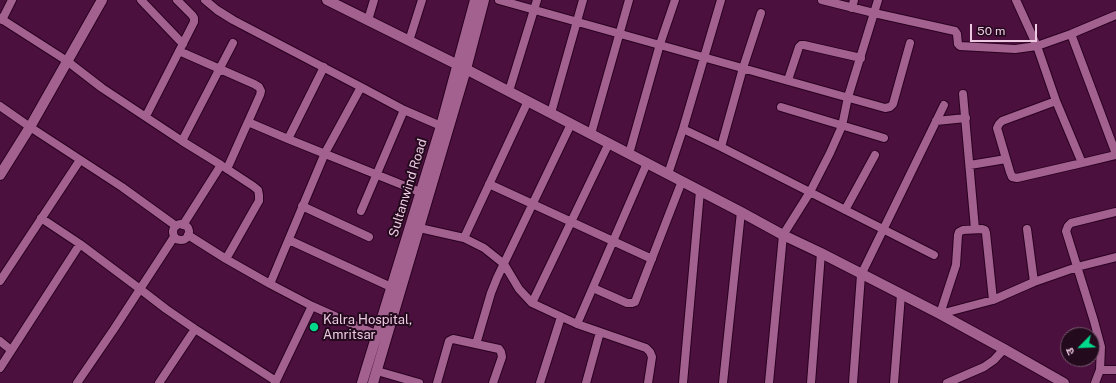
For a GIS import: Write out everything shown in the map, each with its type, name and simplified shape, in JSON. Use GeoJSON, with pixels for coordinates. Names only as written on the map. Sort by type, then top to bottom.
{"type":"FeatureCollection","features":[{"type":"Feature","properties":{"kind":"main road"},"geometry":{"type":"LineString","coordinates":[[0,175],[30,127],[102,0]]}},
{"type":"Feature","properties":{"kind":"main road"},"geometry":{"type":"LineString","coordinates":[[328,0],[462,67],[783,235],[940,314],[1064,383]]}},
{"type":"Feature","properties":{"kind":"main road","name":"Sultanwind Road"},"geometry":{"type":"LineString","coordinates":[[373,383],[387,339],[415,227],[462,67],[475,0]]}},
{"type":"Feature","properties":{"kind":"main road","name":"Sultanwind Road"},"geometry":{"type":"LineString","coordinates":[[362,383],[391,287],[415,227],[420,192],[484,0]]}},
{"type":"Feature","properties":{"kind":"street"},"geometry":{"type":"LineString","coordinates":[[12,0],[1,19],[67,61],[102,88],[258,190],[259,195],[256,206],[226,259]]}},
{"type":"Feature","properties":{"kind":"street"},"geometry":{"type":"LineString","coordinates":[[141,0],[183,44]]}},
{"type":"Feature","properties":{"kind":"street"},"geometry":{"type":"LineString","coordinates":[[146,116],[194,22],[192,15],[177,0]]}},
{"type":"Feature","properties":{"kind":"street"},"geometry":{"type":"LineString","coordinates":[[205,0],[233,20],[404,110],[441,126]]}},
{"type":"Feature","properties":{"kind":"street"},"geometry":{"type":"LineString","coordinates":[[368,20],[374,0]]}},
{"type":"Feature","properties":{"kind":"street"},"geometry":{"type":"LineString","coordinates":[[409,41],[422,0]]}},
{"type":"Feature","properties":{"kind":"street"},"geometry":{"type":"LineString","coordinates":[[500,0],[885,108],[890,107],[893,104],[910,42]]}},
{"type":"Feature","properties":{"kind":"street"},"geometry":{"type":"LineString","coordinates":[[509,92],[537,0]]}},
{"type":"Feature","properties":{"kind":"street"},"geometry":{"type":"LineString","coordinates":[[551,113],[583,0]]}},
{"type":"Feature","properties":{"kind":"street"},"geometry":{"type":"LineString","coordinates":[[591,134],[629,0]]}},
{"type":"Feature","properties":{"kind":"street"},"geometry":{"type":"LineString","coordinates":[[629,154],[660,44],[675,0]]}},
{"type":"Feature","properties":{"kind":"street"},"geometry":{"type":"LineString","coordinates":[[668,174],[683,129],[721,0]]}},
{"type":"Feature","properties":{"kind":"street"},"geometry":{"type":"LineString","coordinates":[[822,0],[853,4],[874,13],[955,31],[957,34],[958,44],[960,46],[1015,49],[1037,46],[1071,34],[1116,15]]}},
{"type":"Feature","properties":{"kind":"street"},"geometry":{"type":"LineString","coordinates":[[769,383],[783,235],[810,192],[842,126],[848,97],[878,0]]}},
{"type":"Feature","properties":{"kind":"street"},"geometry":{"type":"LineString","coordinates":[[1016,0],[1037,46],[1056,101],[1082,163]]}},
{"type":"Feature","properties":{"kind":"street"},"geometry":{"type":"LineString","coordinates":[[721,146],[743,68],[761,13]]}},
{"type":"Feature","properties":{"kind":"street"},"geometry":{"type":"LineString","coordinates":[[1056,101],[1002,121],[999,124],[997,128],[1012,177],[1017,178],[1116,155],[1071,34]]}},
{"type":"Feature","properties":{"kind":"street"},"geometry":{"type":"LineString","coordinates":[[182,141],[233,43]]}},
{"type":"Feature","properties":{"kind":"street"},"geometry":{"type":"LineString","coordinates":[[788,80],[801,45],[861,58]]}},
{"type":"Feature","properties":{"kind":"street"},"geometry":{"type":"LineString","coordinates":[[77,383],[174,237],[173,230],[179,225],[224,167],[248,122],[260,95],[261,91],[259,87],[254,84],[179,51]]}},
{"type":"Feature","properties":{"kind":"street"},"geometry":{"type":"LineString","coordinates":[[288,139],[324,67]]}},
{"type":"Feature","properties":{"kind":"street"},"geometry":{"type":"LineString","coordinates":[[270,284],[325,154],[361,87]]}},
{"type":"Feature","properties":{"kind":"street"},"geometry":{"type":"LineString","coordinates":[[963,94],[975,229]]}},
{"type":"Feature","properties":{"kind":"street"},"geometry":{"type":"LineString","coordinates":[[464,238],[528,101]]}},
{"type":"Feature","properties":{"kind":"street"},"geometry":{"type":"LineString","coordinates":[[853,383],[862,275],[883,228],[944,105]]}},
{"type":"Feature","properties":{"kind":"street"},"geometry":{"type":"LineString","coordinates":[[0,106],[179,225],[187,228],[188,234],[185,240],[178,240],[174,237]]}},
{"type":"Feature","properties":{"kind":"street"},"geometry":{"type":"LineString","coordinates":[[781,108],[884,138]]}},
{"type":"Feature","properties":{"kind":"street"},"geometry":{"type":"LineString","coordinates":[[361,211],[404,110]]}},
{"type":"Feature","properties":{"kind":"street"},"geometry":{"type":"LineString","coordinates":[[936,121],[966,118]]}},
{"type":"Feature","properties":{"kind":"street"},"geometry":{"type":"LineString","coordinates":[[248,122],[420,192]]}},
{"type":"Feature","properties":{"kind":"street"},"geometry":{"type":"LineString","coordinates":[[476,344],[491,293],[571,124]]}},
{"type":"Feature","properties":{"kind":"street"},"geometry":{"type":"LineString","coordinates":[[683,129],[721,146],[934,255]]}},
{"type":"Feature","properties":{"kind":"street"},"geometry":{"type":"LineString","coordinates":[[532,303],[609,143]]}},
{"type":"Feature","properties":{"kind":"street"},"geometry":{"type":"LineString","coordinates":[[845,210],[875,155]]}},
{"type":"Feature","properties":{"kind":"street"},"geometry":{"type":"LineString","coordinates":[[970,165],[1006,159]]}},
{"type":"Feature","properties":{"kind":"street"},"geometry":{"type":"LineString","coordinates":[[0,281],[80,160]]}},
{"type":"Feature","properties":{"kind":"street"},"geometry":{"type":"LineString","coordinates":[[577,324],[647,163]]}},
{"type":"Feature","properties":{"kind":"street"},"geometry":{"type":"LineString","coordinates":[[593,288],[627,303],[635,302],[682,181]]}},
{"type":"Feature","properties":{"kind":"street"},"geometry":{"type":"LineString","coordinates":[[489,184],[652,259]]}},
{"type":"Feature","properties":{"kind":"street"},"geometry":{"type":"LineString","coordinates":[[683,383],[700,191]]}},
{"type":"Feature","properties":{"kind":"street"},"geometry":{"type":"LineString","coordinates":[[302,206],[369,237]]}},
{"type":"Feature","properties":{"kind":"street"},"geometry":{"type":"LineString","coordinates":[[723,383],[741,212]]}},
{"type":"Feature","properties":{"kind":"street"},"geometry":{"type":"LineString","coordinates":[[1095,383],[1100,370],[1101,347],[1066,232],[1068,226],[1072,223],[1116,212]]}},
{"type":"Feature","properties":{"kind":"street"},"geometry":{"type":"LineString","coordinates":[[41,218],[80,244],[166,309],[276,382],[312,306]]}},
{"type":"Feature","properties":{"kind":"street"},"geometry":{"type":"LineString","coordinates":[[415,227],[464,238],[484,248],[504,264],[519,290],[532,303],[577,324],[646,348],[652,357],[648,383]]}},
{"type":"Feature","properties":{"kind":"street"},"geometry":{"type":"LineString","coordinates":[[1027,229],[1034,282]]}},
{"type":"Feature","properties":{"kind":"street"},"geometry":{"type":"LineString","coordinates":[[940,314],[956,265],[958,235],[959,232],[963,230],[985,230],[993,300]]}},
{"type":"Feature","properties":{"kind":"street"},"geometry":{"type":"LineString","coordinates":[[188,234],[226,259],[270,284],[312,306],[387,339]]}},
{"type":"Feature","properties":{"kind":"street"},"geometry":{"type":"LineString","coordinates":[[289,240],[391,287]]}},
{"type":"Feature","properties":{"kind":"street"},"geometry":{"type":"LineString","coordinates":[[0,368],[80,244]]}},
{"type":"Feature","properties":{"kind":"street"},"geometry":{"type":"LineString","coordinates":[[811,383],[821,253]]}},
{"type":"Feature","properties":{"kind":"street"},"geometry":{"type":"LineString","coordinates":[[940,314],[993,300],[1034,282],[1077,267],[1116,257]]}},
{"type":"Feature","properties":{"kind":"street"},"geometry":{"type":"LineString","coordinates":[[894,383],[901,295]]}},
{"type":"Feature","properties":{"kind":"street"},"geometry":{"type":"LineString","coordinates":[[540,383],[561,317]]}},
{"type":"Feature","properties":{"kind":"street"},"geometry":{"type":"LineString","coordinates":[[159,383],[195,329]]}},
{"type":"Feature","properties":{"kind":"street"},"geometry":{"type":"LineString","coordinates":[[586,383],[600,332]]}},
{"type":"Feature","properties":{"kind":"street"},"geometry":{"type":"LineString","coordinates":[[436,383],[449,341],[456,339],[498,349],[501,352],[502,356],[493,383]]}},
{"type":"Feature","properties":{"kind":"street"},"geometry":{"type":"LineString","coordinates":[[0,341],[11,350]]}},
{"type":"Feature","properties":{"kind":"street"},"geometry":{"type":"LineString","coordinates":[[947,383],[984,367],[994,360],[1004,349]]}},
{"type":"Feature","properties":{"kind":"street"},"geometry":{"type":"LineString","coordinates":[[1100,370],[1116,370]]}},
{"type":"Feature","properties":{"kind":"street"},"geometry":{"type":"LineString","coordinates":[[377,371],[419,383]]}},
{"type":"Feature","properties":{"kind":"place","name":"Kalra Hospital, Amritsar"},"geometry":{"type":"Point","coordinates":[314,327]}}]}
